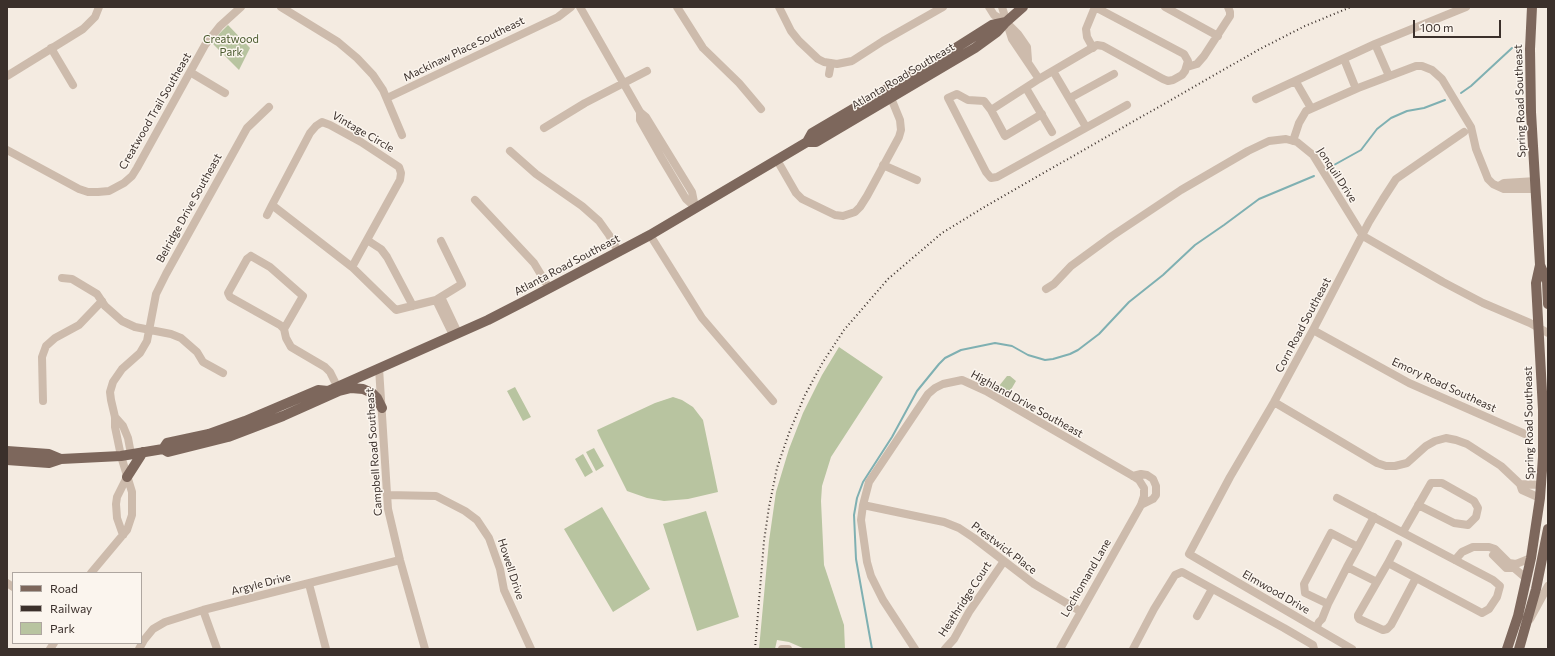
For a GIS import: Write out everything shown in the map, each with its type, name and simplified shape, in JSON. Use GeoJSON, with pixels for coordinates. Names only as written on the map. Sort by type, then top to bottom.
{"type":"FeatureCollection","features":[{"type":"Feature","properties":{"kind":"main road","name":"Atlanta Road Southeast"},"geometry":{"type":"LineString","coordinates":[[807,142],[816,142],[975,48],[997,32],[1006,22],[1024,7]]}},
{"type":"Feature","properties":{"kind":"main road","name":"Spring Road Southeast"},"geometry":{"type":"LineString","coordinates":[[1507,649],[1527,579],[1541,485],[1543,410],[1536,284],[1540,265],[1531,96],[1530,49],[1532,7]]}},
{"type":"Feature","properties":{"kind":"main road","name":"Atlanta Road Southeast"},"geometry":{"type":"LineString","coordinates":[[7,460],[49,463],[61,458],[126,455],[162,449],[167,444],[209,434],[252,418],[318,390],[333,388],[379,368],[507,311],[650,235],[807,142],[812,134],[944,56],[992,25],[1006,22]]}},
{"type":"Feature","properties":{"kind":"main road","name":"Spring Road Southeast"},"geometry":{"type":"LineString","coordinates":[[1540,265],[1546,280],[1548,304]]}},
{"type":"Feature","properties":{"kind":"main road","name":"Atlanta Road Southeast"},"geometry":{"type":"LineString","coordinates":[[162,449],[168,452],[210,442],[246,430],[320,400],[333,388]]}},
{"type":"Feature","properties":{"kind":"main road"},"geometry":{"type":"LineString","coordinates":[[320,400],[339,391],[351,388],[363,389],[377,398],[382,408]]}},
{"type":"Feature","properties":{"kind":"main road","name":"Atlanta Road Southeast"},"geometry":{"type":"LineString","coordinates":[[7,451],[49,454],[61,458]]}},
{"type":"Feature","properties":{"kind":"main road"},"geometry":{"type":"LineString","coordinates":[[127,476],[144,452]]}},
{"type":"Feature","properties":{"kind":"main road"},"geometry":{"type":"LineString","coordinates":[[1519,649],[1536,589],[1547,542],[1548,529]]}},
{"type":"Feature","properties":{"kind":"street"},"geometry":{"type":"LineString","coordinates":[[7,76],[87,25],[95,16],[99,7]]}},
{"type":"Feature","properties":{"kind":"street","name":"Creatwood Trail Southeast"},"geometry":{"type":"LineString","coordinates":[[7,150],[79,189],[98,192],[113,189],[124,183],[132,176],[137,168],[212,35],[241,7]]}},
{"type":"Feature","properties":{"kind":"street"},"geometry":{"type":"LineString","coordinates":[[281,7],[347,49],[373,75],[387,98],[402,135]]}},
{"type":"Feature","properties":{"kind":"street","name":"Mackinaw Place Southeast"},"geometry":{"type":"LineString","coordinates":[[387,98],[558,17],[571,7]]}},
{"type":"Feature","properties":{"kind":"street"},"geometry":{"type":"LineString","coordinates":[[580,7],[640,112],[646,117],[692,192],[695,207]]}},
{"type":"Feature","properties":{"kind":"street"},"geometry":{"type":"LineString","coordinates":[[677,7],[703,48],[739,83],[761,109]]}},
{"type":"Feature","properties":{"kind":"street"},"geometry":{"type":"LineString","coordinates":[[780,7],[791,30],[805,47],[818,58],[831,63],[845,63],[852,61],[883,41],[943,7]]}},
{"type":"Feature","properties":{"kind":"street"},"geometry":{"type":"LineString","coordinates":[[989,7],[994,15],[1006,22],[1018,34],[1027,47],[1029,62]]}},
{"type":"Feature","properties":{"kind":"street"},"geometry":{"type":"LineString","coordinates":[[1002,7],[1012,39],[1029,62],[1039,79]]}},
{"type":"Feature","properties":{"kind":"street"},"geometry":{"type":"LineString","coordinates":[[1093,48],[1087,37],[1086,29],[1096,7],[1184,54],[1188,61],[1187,68]]}},
{"type":"Feature","properties":{"kind":"street"},"geometry":{"type":"LineString","coordinates":[[1165,7],[1218,36]]}},
{"type":"Feature","properties":{"kind":"street"},"geometry":{"type":"LineString","coordinates":[[991,110],[1039,79],[1097,45],[1103,46],[1168,81],[1178,77],[1187,68],[1197,64],[1218,36],[1230,16],[1228,7]]}},
{"type":"Feature","properties":{"kind":"street"},"geometry":{"type":"LineString","coordinates":[[1256,99],[1296,82],[1375,44],[1466,7]]}},
{"type":"Feature","properties":{"kind":"street"},"geometry":{"type":"LineString","coordinates":[[1375,44],[1389,76]]}},
{"type":"Feature","properties":{"kind":"street"},"geometry":{"type":"LineString","coordinates":[[51,48],[73,85]]}},
{"type":"Feature","properties":{"kind":"street"},"geometry":{"type":"LineString","coordinates":[[1344,59],[1356,89]]}},
{"type":"Feature","properties":{"kind":"street"},"geometry":{"type":"LineString","coordinates":[[829,74],[831,63]]}},
{"type":"Feature","properties":{"kind":"street"},"geometry":{"type":"LineString","coordinates":[[1046,289],[1054,284],[1071,266],[1112,236],[1181,190],[1248,151],[1269,141],[1286,139],[1293,141],[1302,115],[1306,111],[1356,89],[1416,66],[1422,66],[1432,70],[1442,79],[1471,127],[1476,149],[1488,179],[1493,184],[1504,189],[1536,185]]}},
{"type":"Feature","properties":{"kind":"street"},"geometry":{"type":"LineString","coordinates":[[544,128],[585,103],[647,71]]}},
{"type":"Feature","properties":{"kind":"street"},"geometry":{"type":"LineString","coordinates":[[1053,71],[1086,127]]}},
{"type":"Feature","properties":{"kind":"street"},"geometry":{"type":"LineString","coordinates":[[190,72],[225,93]]}},
{"type":"Feature","properties":{"kind":"street"},"geometry":{"type":"LineString","coordinates":[[1070,98],[1114,74]]}},
{"type":"Feature","properties":{"kind":"street"},"geometry":{"type":"LineString","coordinates":[[1296,82],[1311,108]]}},
{"type":"Feature","properties":{"kind":"street"},"geometry":{"type":"LineString","coordinates":[[1026,88],[1052,132]]}},
{"type":"Feature","properties":{"kind":"street"},"geometry":{"type":"LineString","coordinates":[[1042,114],[1005,136],[991,110],[984,101],[968,100],[957,94],[948,98],[986,172],[991,178],[997,177],[1127,105]]}},
{"type":"Feature","properties":{"kind":"street"},"geometry":{"type":"LineString","coordinates":[[777,160],[796,193],[802,198],[834,215],[843,216],[855,212],[860,207],[899,137],[901,130],[900,120],[890,98]]}},
{"type":"Feature","properties":{"kind":"street","name":"Belridge Drive Southeast"},"geometry":{"type":"LineString","coordinates":[[92,572],[129,526],[133,510],[132,492],[127,476],[126,455],[128,438],[123,426],[115,417],[110,392],[113,382],[122,369],[140,353],[147,342],[156,294],[166,274],[247,128],[269,107]]}},
{"type":"Feature","properties":{"kind":"street","name":"Vintage Circle"},"geometry":{"type":"LineString","coordinates":[[267,215],[310,134],[316,126],[322,122],[361,142],[390,160],[399,167],[401,172],[400,180],[352,267]]}},
{"type":"Feature","properties":{"kind":"street","name":"Corn Road Southeast"},"geometry":{"type":"LineString","coordinates":[[1189,554],[1230,477],[1274,402],[1363,236],[1369,222],[1396,179],[1464,132]]}},
{"type":"Feature","properties":{"kind":"street","name":"Jonquil Drive"},"geometry":{"type":"LineString","coordinates":[[1293,141],[1305,147],[1313,155],[1363,236],[1483,303],[1512,315],[1548,333]]}},
{"type":"Feature","properties":{"kind":"street"},"geometry":{"type":"LineString","coordinates":[[510,151],[536,174],[582,206],[599,221],[618,251]]}},
{"type":"Feature","properties":{"kind":"street"},"geometry":{"type":"LineString","coordinates":[[884,165],[917,180]]}},
{"type":"Feature","properties":{"kind":"street"},"geometry":{"type":"LineString","coordinates":[[475,200],[534,263],[549,288]]}},
{"type":"Feature","properties":{"kind":"street"},"geometry":{"type":"LineString","coordinates":[[272,205],[352,267],[396,310],[438,298],[462,284],[441,241]]}},
{"type":"Feature","properties":{"kind":"street"},"geometry":{"type":"LineString","coordinates":[[650,235],[702,318],[774,400]]}},
{"type":"Feature","properties":{"kind":"street"},"geometry":{"type":"LineString","coordinates":[[368,240],[381,249],[387,257],[413,306]]}},
{"type":"Feature","properties":{"kind":"street"},"geometry":{"type":"LineString","coordinates":[[284,329],[303,296],[270,267],[251,256],[247,259],[228,293],[230,297],[280,324],[284,329],[286,338],[291,347],[326,367],[330,372],[333,388]]}},
{"type":"Feature","properties":{"kind":"street"},"geometry":{"type":"LineString","coordinates":[[62,278],[72,279],[97,294],[114,315],[122,321],[135,327],[171,334],[181,338],[197,352],[203,362],[222,373]]}},
{"type":"Feature","properties":{"kind":"street"},"geometry":{"type":"LineString","coordinates":[[438,298],[456,334]]}},
{"type":"Feature","properties":{"kind":"street"},"geometry":{"type":"LineString","coordinates":[[43,401],[42,357],[46,346],[55,338],[79,325],[102,301]]}},
{"type":"Feature","properties":{"kind":"street","name":"Emory Road Southeast"},"geometry":{"type":"LineString","coordinates":[[1313,330],[1409,383],[1525,434]]}},
{"type":"Feature","properties":{"kind":"street","name":"Campbell Road Southeast"},"geometry":{"type":"LineString","coordinates":[[379,368],[387,495],[391,524],[425,649]]}},
{"type":"Feature","properties":{"kind":"street","name":"Highland Drive Southeast"},"geometry":{"type":"LineString","coordinates":[[915,649],[883,600],[871,576],[867,562],[861,520],[862,505],[869,482],[928,394],[935,388],[943,384],[962,380],[986,391],[1133,476],[1139,480],[1144,488],[1144,496],[1141,505],[1133,519]]}},
{"type":"Feature","properties":{"kind":"street"},"geometry":{"type":"LineString","coordinates":[[1274,402],[1377,464],[1386,466],[1395,466],[1407,463],[1426,446],[1435,441],[1446,438],[1467,444],[1501,466],[1520,484],[1522,490],[1540,498]]}},
{"type":"Feature","properties":{"kind":"street"},"geometry":{"type":"LineString","coordinates":[[1133,476],[1141,474],[1147,475],[1154,479],[1156,486],[1156,495],[1153,499],[1141,505]]}},
{"type":"Feature","properties":{"kind":"street"},"geometry":{"type":"LineString","coordinates":[[123,535],[117,518],[116,504],[127,476]]}},
{"type":"Feature","properties":{"kind":"street"},"geometry":{"type":"LineString","coordinates":[[1403,532],[1418,505],[1431,483],[1442,483],[1474,501],[1478,508],[1476,517],[1468,525],[1454,523],[1418,505]]}},
{"type":"Feature","properties":{"kind":"street"},"geometry":{"type":"LineString","coordinates":[[1520,484],[1541,485]]}},
{"type":"Feature","properties":{"kind":"street","name":"Howell Drive"},"geometry":{"type":"LineString","coordinates":[[387,495],[436,496],[466,510],[477,520],[489,538],[500,569],[504,590],[531,649]]}},
{"type":"Feature","properties":{"kind":"street"},"geometry":{"type":"LineString","coordinates":[[1337,498],[1493,580],[1500,586],[1497,597],[1489,609],[1482,613],[1388,563]]}},
{"type":"Feature","properties":{"kind":"street","name":"Prestwick Place"},"geometry":{"type":"LineString","coordinates":[[862,505],[944,522],[959,528],[1034,584],[1080,610]]}},
{"type":"Feature","properties":{"kind":"street"},"geometry":{"type":"LineString","coordinates":[[1318,625],[1374,517]]}},
{"type":"Feature","properties":{"kind":"street","name":"Lochlomand Lane"},"geometry":{"type":"LineString","coordinates":[[1060,649],[1080,610],[1133,519]]}},
{"type":"Feature","properties":{"kind":"street"},"geometry":{"type":"LineString","coordinates":[[1326,608],[1305,593],[1304,584],[1331,533],[1358,547]]}},
{"type":"Feature","properties":{"kind":"street"},"geometry":{"type":"LineString","coordinates":[[1398,544],[1358,617],[1365,622],[1383,630],[1391,625],[1416,578]]}},
{"type":"Feature","properties":{"kind":"street"},"geometry":{"type":"LineString","coordinates":[[1455,560],[1462,552],[1473,547],[1489,547],[1492,554],[1506,568],[1531,558]]}},
{"type":"Feature","properties":{"kind":"street","name":"Elmwood Drive"},"geometry":{"type":"LineString","coordinates":[[1189,554],[1318,625],[1352,649]]}},
{"type":"Feature","properties":{"kind":"street","name":"Argyle Drive"},"geometry":{"type":"LineString","coordinates":[[142,644],[153,629],[165,622],[204,610],[400,560]]}},
{"type":"Feature","properties":{"kind":"street","name":"Heathridge Court"},"geometry":{"type":"LineString","coordinates":[[945,649],[954,639],[969,612],[1004,561]]}},
{"type":"Feature","properties":{"kind":"street"},"geometry":{"type":"LineString","coordinates":[[1513,565],[1527,579]]}},
{"type":"Feature","properties":{"kind":"street"},"geometry":{"type":"LineString","coordinates":[[1348,567],[1377,582]]}},
{"type":"Feature","properties":{"kind":"street"},"geometry":{"type":"LineString","coordinates":[[1133,649],[1154,609],[1177,573],[1186,573],[1313,645],[1314,649]]}},
{"type":"Feature","properties":{"kind":"street"},"geometry":{"type":"LineString","coordinates":[[309,584],[326,649]]}},
{"type":"Feature","properties":{"kind":"street"},"geometry":{"type":"LineString","coordinates":[[1197,616],[1212,589]]}},
{"type":"Feature","properties":{"kind":"street"},"geometry":{"type":"LineString","coordinates":[[1528,621],[1547,589]]}},
{"type":"Feature","properties":{"kind":"street"},"geometry":{"type":"LineString","coordinates":[[204,610],[217,649]]}},
{"type":"Feature","properties":{"kind":"street"},"geometry":{"type":"LineString","coordinates":[[782,649],[788,649]]}},
{"type":"Feature","properties":{"kind":"green space","name":"Creatwood Park"},"geometry":{"type":"Polygon","coordinates":[[[228,25],[250,48],[239,70],[211,42],[228,25]]]}},
{"type":"Feature","properties":{"kind":"green space"},"geometry":{"type":"Polygon","coordinates":[[[839,347],[883,377],[831,457],[822,486],[821,501],[824,565],[844,625],[845,649],[805,649],[789,642],[777,640],[775,649],[759,649],[769,541],[776,492],[789,449],[803,413],[822,375],[839,347]]]}},
{"type":"Feature","properties":{"kind":"green space"},"geometry":{"type":"Polygon","coordinates":[[[1007,376],[1010,376],[1016,381],[1009,393],[1005,394],[999,386],[1007,376]]]}},
{"type":"Feature","properties":{"kind":"green space"},"geometry":{"type":"Polygon","coordinates":[[[515,387],[531,417],[523,421],[507,391],[515,387]]]}},
{"type":"Feature","properties":{"kind":"green space"},"geometry":{"type":"Polygon","coordinates":[[[673,397],[682,400],[693,407],[703,420],[718,492],[688,499],[664,501],[647,498],[627,491],[599,435],[597,430],[655,403],[673,397]]]}},
{"type":"Feature","properties":{"kind":"green space"},"geometry":{"type":"Polygon","coordinates":[[[594,448],[604,466],[596,471],[586,452],[594,448]]]}},
{"type":"Feature","properties":{"kind":"green space"},"geometry":{"type":"Polygon","coordinates":[[[583,454],[593,472],[585,477],[575,459],[583,454]]]}},
{"type":"Feature","properties":{"kind":"green space"},"geometry":{"type":"Polygon","coordinates":[[[602,507],[650,589],[613,612],[564,529],[602,507]]]}},
{"type":"Feature","properties":{"kind":"green space"},"geometry":{"type":"Polygon","coordinates":[[[706,511],[739,617],[697,631],[663,524],[706,511]]]}},
{"type":"Feature","properties":{"kind":"waterway"},"geometry":{"type":"LineString","coordinates":[[1461,93],[1471,86],[1512,48]]}},
{"type":"Feature","properties":{"kind":"waterway"},"geometry":{"type":"LineString","coordinates":[[1334,165],[1361,150],[1377,129],[1391,118],[1407,111],[1424,108],[1445,100]]}},
{"type":"Feature","properties":{"kind":"waterway"},"geometry":{"type":"LineString","coordinates":[[872,649],[856,559],[854,515],[857,498],[863,482],[892,437],[917,391],[939,364],[945,358],[961,350],[995,343],[1012,346],[1028,355],[1045,360],[1070,354],[1078,350],[1099,334],[1129,302],[1163,275],[1195,245],[1259,199],[1314,176]]}},
{"type":"Feature","properties":{"kind":"railway"},"geometry":{"type":"LineString","coordinates":[[755,649],[764,541],[769,507],[777,468],[789,433],[805,395],[823,362],[844,330],[888,279],[942,233],[986,206],[1258,50],[1305,26],[1351,7]]}}]}
